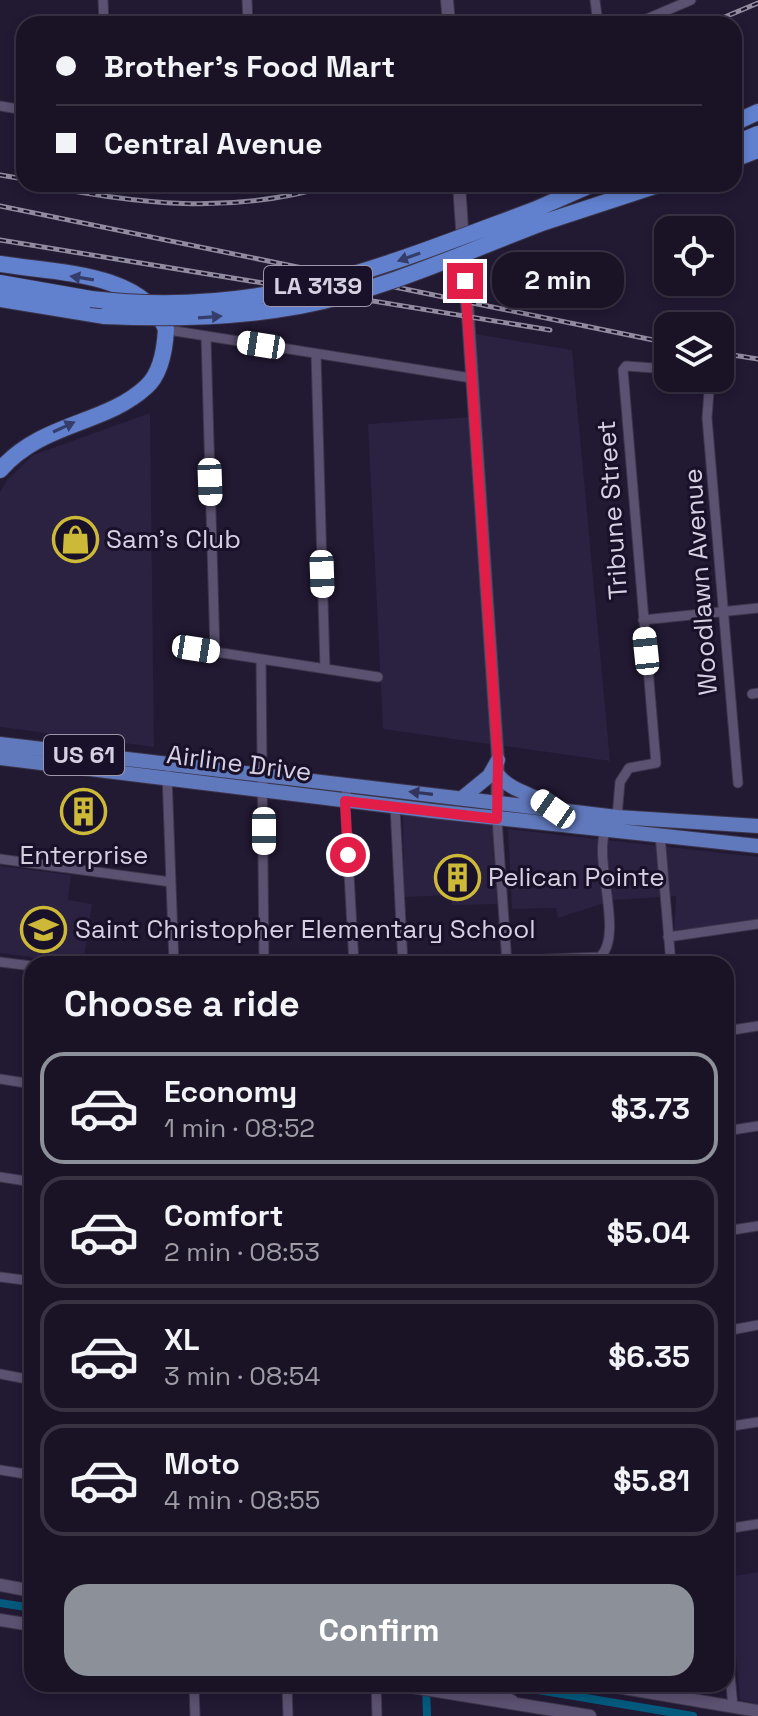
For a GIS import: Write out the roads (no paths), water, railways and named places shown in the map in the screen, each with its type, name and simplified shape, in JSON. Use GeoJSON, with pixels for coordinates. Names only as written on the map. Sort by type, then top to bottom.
{"type":"FeatureCollection","features":[{"type":"Feature","properties":{"kind":"highway","name":"LA 3139"},"geometry":{"type":"LineString","coordinates":[[0,299],[105,316],[220,317],[303,305],[395,279],[537,217],[579,192]]}},
{"type":"Feature","properties":{"kind":"highway","name":"LA 3139"},"geometry":{"type":"LineString","coordinates":[[0,283],[128,304],[222,303],[303,290],[362,274],[612,192]]}},
{"type":"Feature","properties":{"kind":"highway"},"geometry":{"type":"LineString","coordinates":[[537,217],[631,192]]}},
{"type":"Feature","properties":{"kind":"highway"},"geometry":{"type":"LineString","coordinates":[[0,264],[121,284],[141,297],[161,317],[166,329],[159,366],[149,386],[127,401],[27,445],[0,470]]}},
{"type":"Feature","properties":{"kind":"highway","name":"Airline Drive"},"geometry":{"type":"LineString","coordinates":[[5,743],[263,790],[497,819],[758,846]]}},
{"type":"Feature","properties":{"kind":"highway","name":"Airline Drive"},"geometry":{"type":"LineString","coordinates":[[0,758],[264,775],[617,817],[758,826]]}},
{"type":"Feature","properties":{"kind":"highway"},"geometry":{"type":"LineString","coordinates":[[462,798],[498,767],[508,786],[531,793],[553,809]]}},
{"type":"Feature","properties":{"kind":"highway"},"geometry":{"type":"LineString","coordinates":[[655,835],[668,829],[675,820]]}},
{"type":"Feature","properties":{"kind":"main road"},"geometry":{"type":"LineString","coordinates":[[459,192],[498,767],[497,819]]}},
{"type":"Feature","properties":{"kind":"main road"},"geometry":{"type":"LineString","coordinates":[[1,1586],[24,1590]]}},
{"type":"Feature","properties":{"kind":"main road"},"geometry":{"type":"LineString","coordinates":[[0,1620],[24,1624]]}},
{"type":"Feature","properties":{"kind":"main road"},"geometry":{"type":"LineString","coordinates":[[443,1692],[462,1692]]}},
{"type":"Feature","properties":{"kind":"main road"},"geometry":{"type":"LineString","coordinates":[[443,1692],[524,1705]]}},
{"type":"Feature","properties":{"kind":"main road"},"geometry":{"type":"LineString","coordinates":[[500,1692],[501,1696],[552,1713],[590,1716]]}},
{"type":"Feature","properties":{"kind":"main road"},"geometry":{"type":"LineString","coordinates":[[646,1692],[758,1711]]}},
{"type":"Feature","properties":{"kind":"street"},"geometry":{"type":"LineString","coordinates":[[654,16],[691,0]]}},
{"type":"Feature","properties":{"kind":"street"},"geometry":{"type":"LineString","coordinates":[[175,331],[471,378]]}},
{"type":"Feature","properties":{"kind":"street"},"geometry":{"type":"LineString","coordinates":[[206,337],[215,652]]}},
{"type":"Feature","properties":{"kind":"street"},"geometry":{"type":"LineString","coordinates":[[316,354],[325,669]]}},
{"type":"Feature","properties":{"kind":"street","name":"Tribune Street"},"geometry":{"type":"LineString","coordinates":[[617,817],[620,782],[629,768],[656,763],[623,370],[626,366],[654,368]]}},
{"type":"Feature","properties":{"kind":"street","name":"Woodlawn Avenue"},"geometry":{"type":"LineString","coordinates":[[709,392],[707,418],[738,783]]}},
{"type":"Feature","properties":{"kind":"street"},"geometry":{"type":"LineString","coordinates":[[643,620],[758,608]]}},
{"type":"Feature","properties":{"kind":"street"},"geometry":{"type":"LineString","coordinates":[[177,646],[378,677]]}},
{"type":"Feature","properties":{"kind":"street"},"geometry":{"type":"LineString","coordinates":[[261,660],[264,956]]}},
{"type":"Feature","properties":{"kind":"street"},"geometry":{"type":"LineString","coordinates":[[166,771],[174,956]]}},
{"type":"Feature","properties":{"kind":"street"},"geometry":{"type":"LineString","coordinates":[[348,784],[345,801],[354,956]]}},
{"type":"Feature","properties":{"kind":"street"},"geometry":{"type":"LineString","coordinates":[[395,807],[403,956]]}},
{"type":"Feature","properties":{"kind":"street"},"geometry":{"type":"LineString","coordinates":[[497,819],[506,956]]}},
{"type":"Feature","properties":{"kind":"street"},"geometry":{"type":"LineString","coordinates":[[601,956],[607,949],[609,936],[602,850],[605,831]]}},
{"type":"Feature","properties":{"kind":"street"},"geometry":{"type":"LineString","coordinates":[[655,835],[670,956]]}},
{"type":"Feature","properties":{"kind":"street"},"geometry":{"type":"LineString","coordinates":[[0,859],[171,882]]}},
{"type":"Feature","properties":{"kind":"street"},"geometry":{"type":"LineString","coordinates":[[668,937],[758,924]]}},
{"type":"Feature","properties":{"kind":"street"},"geometry":{"type":"LineString","coordinates":[[0,962],[24,965]]}},
{"type":"Feature","properties":{"kind":"street"},"geometry":{"type":"LineString","coordinates":[[734,1030],[758,1026]]}},
{"type":"Feature","properties":{"kind":"street"},"geometry":{"type":"LineString","coordinates":[[0,1079],[24,1083]]}},
{"type":"Feature","properties":{"kind":"street"},"geometry":{"type":"LineString","coordinates":[[734,1130],[758,1126]]}},
{"type":"Feature","properties":{"kind":"street"},"geometry":{"type":"LineString","coordinates":[[0,1177],[24,1181]]}},
{"type":"Feature","properties":{"kind":"street"},"geometry":{"type":"LineString","coordinates":[[734,1230],[758,1226]]}},
{"type":"Feature","properties":{"kind":"street"},"geometry":{"type":"LineString","coordinates":[[0,1277],[24,1280]]}},
{"type":"Feature","properties":{"kind":"street"},"geometry":{"type":"LineString","coordinates":[[734,1330],[758,1325]]}},
{"type":"Feature","properties":{"kind":"street"},"geometry":{"type":"LineString","coordinates":[[0,1374],[24,1378]]}},
{"type":"Feature","properties":{"kind":"street"},"geometry":{"type":"LineString","coordinates":[[734,1426],[758,1422]]}},
{"type":"Feature","properties":{"kind":"street"},"geometry":{"type":"LineString","coordinates":[[0,1470],[24,1474]]}},
{"type":"Feature","properties":{"kind":"street"},"geometry":{"type":"LineString","coordinates":[[734,1528],[758,1524]]}},
{"type":"Feature","properties":{"kind":"street"},"geometry":{"type":"LineString","coordinates":[[194,1692],[195,1716]]}},
{"type":"Feature","properties":{"kind":"street"},"geometry":{"type":"LineString","coordinates":[[287,1692],[288,1716]]}},
{"type":"Feature","properties":{"kind":"street"},"geometry":{"type":"LineString","coordinates":[[376,1692],[377,1716]]}},
{"type":"Feature","properties":{"kind":"street"},"geometry":{"type":"LineString","coordinates":[[732,1692],[733,1707]]}},
{"type":"Feature","properties":{"kind":"waterway"},"geometry":{"type":"LineString","coordinates":[[0,1603],[24,1607]]}},
{"type":"Feature","properties":{"kind":"waterway"},"geometry":{"type":"LineString","coordinates":[[426,1692],[427,1716]]}},
{"type":"Feature","properties":{"kind":"waterway"},"geometry":{"type":"LineString","coordinates":[[550,1692],[693,1716]]}},
{"type":"Feature","properties":{"kind":"railway"},"geometry":{"type":"LineString","coordinates":[[727,16],[758,3]]}},
{"type":"Feature","properties":{"kind":"railway"},"geometry":{"type":"LineString","coordinates":[[0,175],[16,178]]}},
{"type":"Feature","properties":{"kind":"railway"},"geometry":{"type":"LineString","coordinates":[[79,192],[183,204],[257,201],[303,192]]}},
{"type":"Feature","properties":{"kind":"railway"},"geometry":{"type":"LineString","coordinates":[[0,206],[654,340]]}},
{"type":"Feature","properties":{"kind":"railway"},"geometry":{"type":"LineString","coordinates":[[0,240],[550,330]]}},
{"type":"Feature","properties":{"kind":"railway"},"geometry":{"type":"LineString","coordinates":[[734,355],[758,359]]}},
{"type":"Feature","properties":{"kind":"place","name":"Sam's Club"},"geometry":{"type":"Point","coordinates":[75,539]}},
{"type":"Feature","properties":{"kind":"place","name":"Enterprise"},"geometry":{"type":"Point","coordinates":[84,812]}},
{"type":"Feature","properties":{"kind":"place","name":"Pelican Pointe"},"geometry":{"type":"Point","coordinates":[457,877]}},
{"type":"Feature","properties":{"kind":"place","name":"Saint Christopher Elementary School"},"geometry":{"type":"Point","coordinates":[44,929]}}]}
